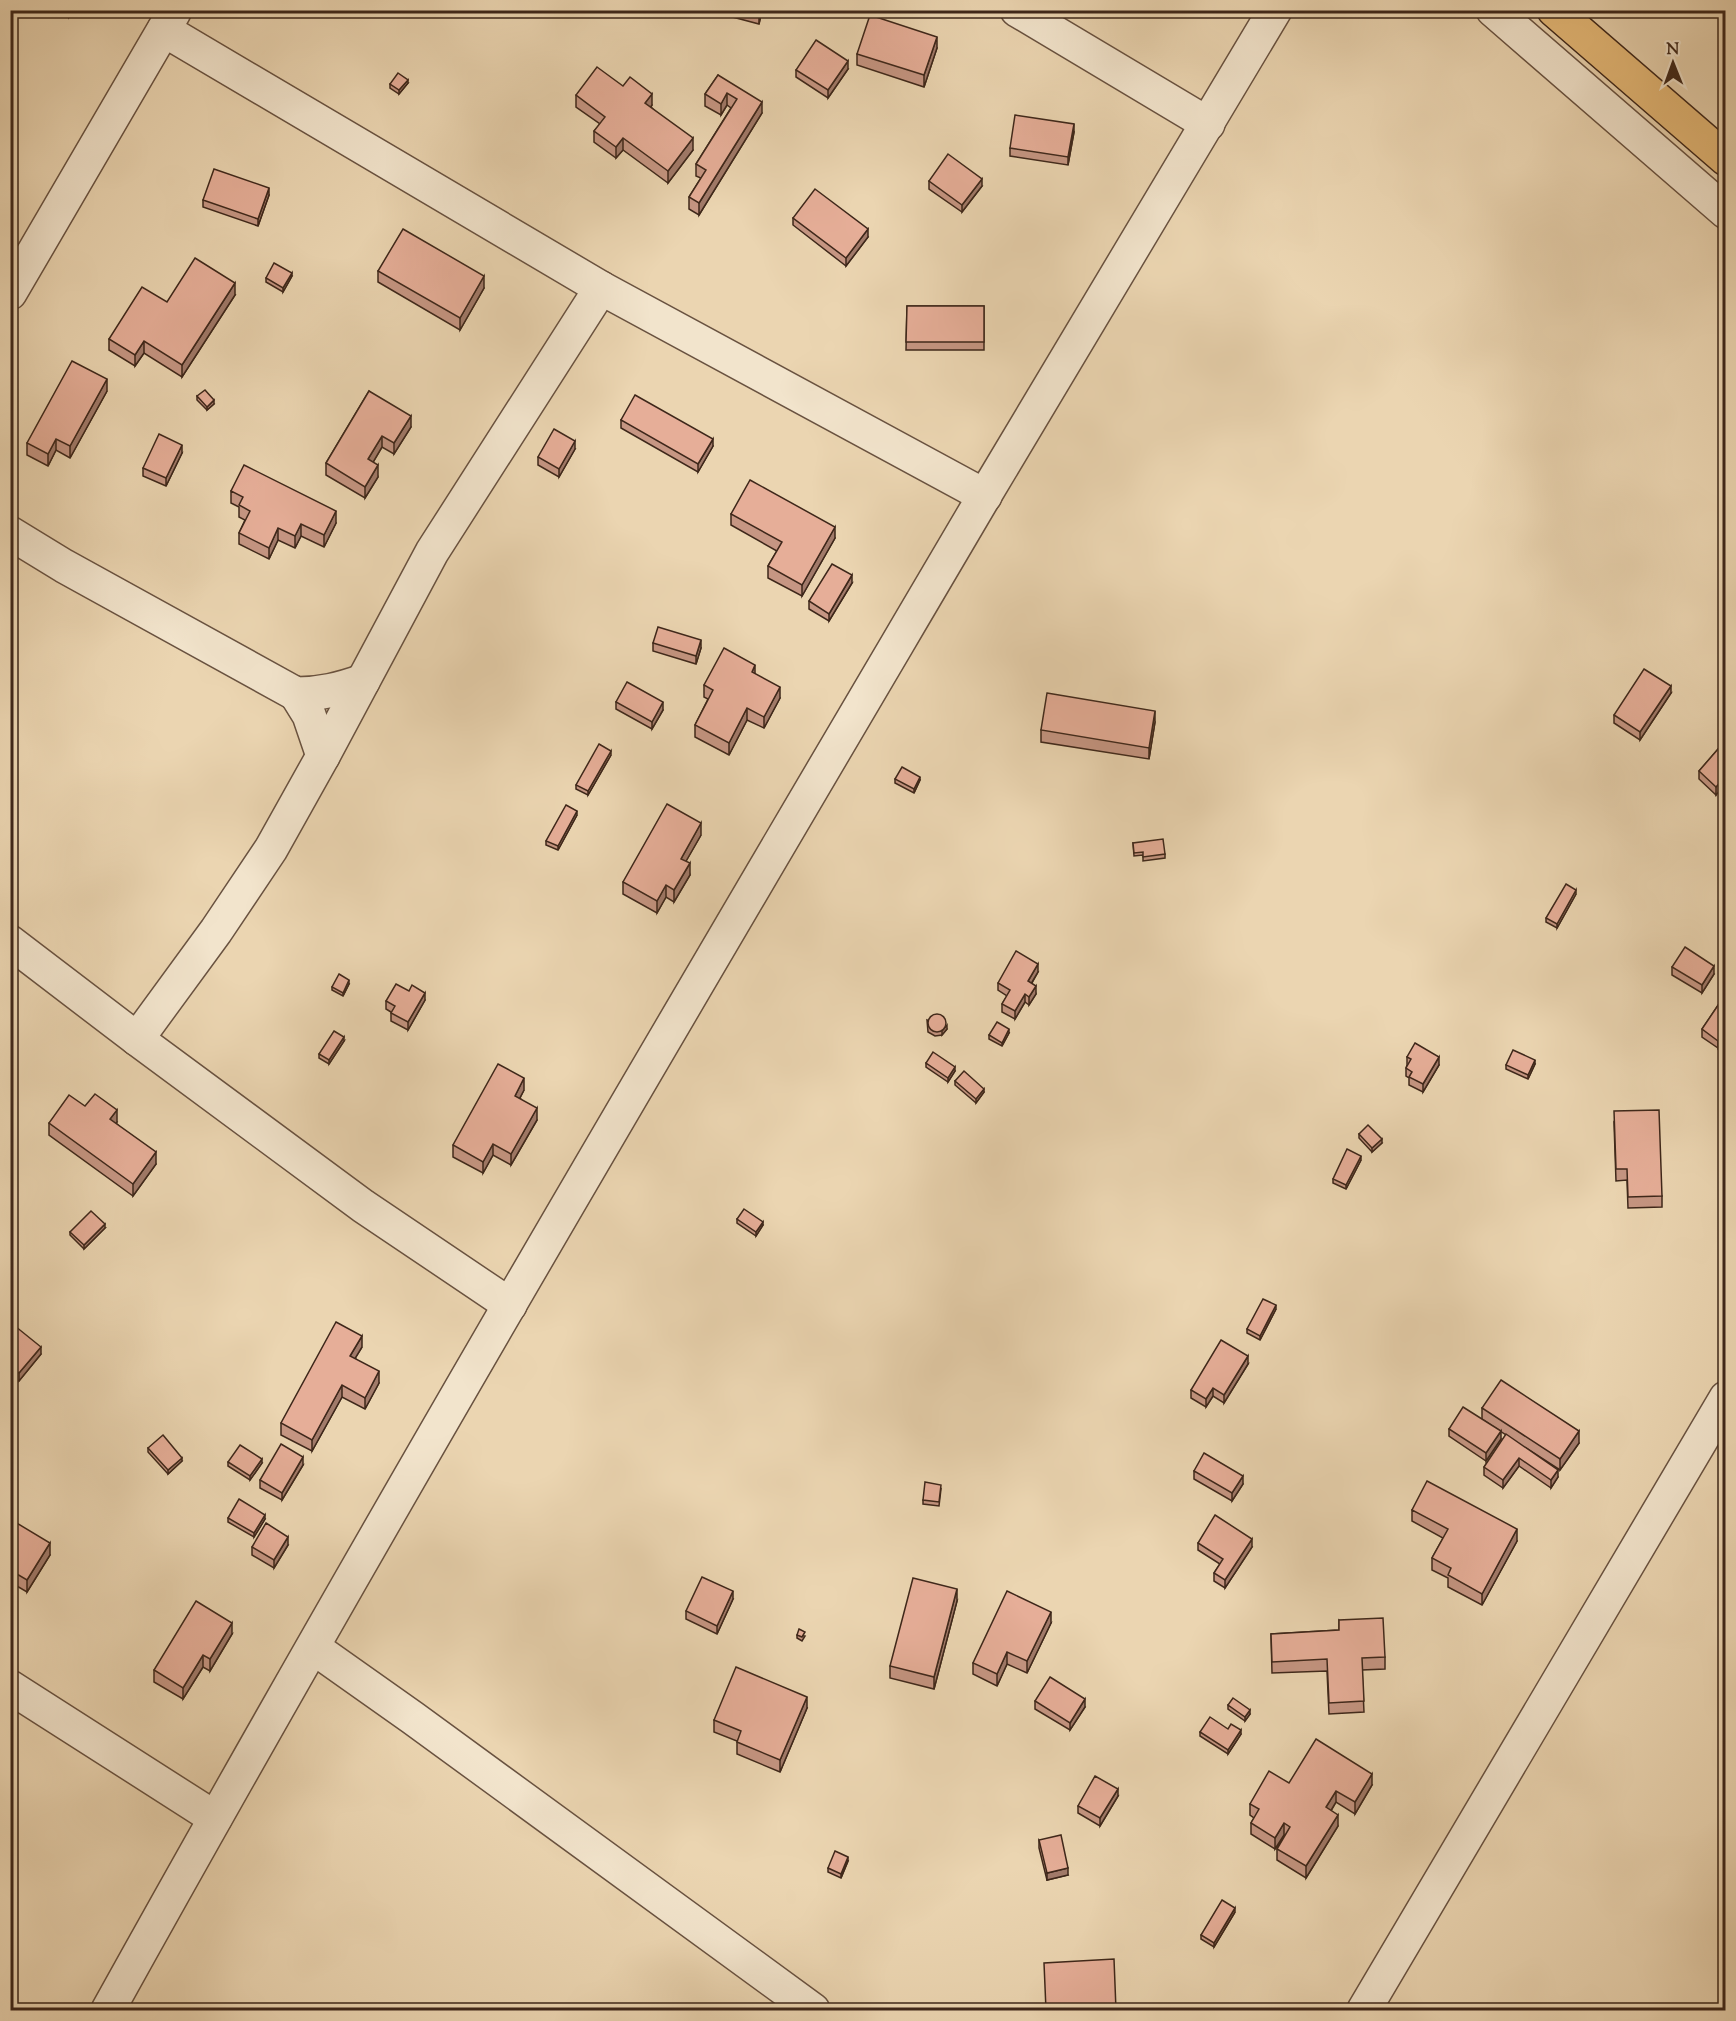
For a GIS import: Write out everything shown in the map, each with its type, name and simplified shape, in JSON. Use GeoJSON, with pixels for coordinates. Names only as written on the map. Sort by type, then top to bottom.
{"type":"FeatureCollection","features":[{"type":"Feature","properties":{"kind":"highway"},"geometry":{"type":"LineString","coordinates":[[1554,10],[1725,159]]}},
{"type":"Feature","properties":{"kind":"street"},"geometry":{"type":"LineString","coordinates":[[1017,10],[1208,124]]}},
{"type":"Feature","properties":{"kind":"street"},"geometry":{"type":"LineString","coordinates":[[108,2010],[215,1818],[510,1305],[985,496],[1275,10]]}},
{"type":"Feature","properties":{"kind":"street"},"geometry":{"type":"LineString","coordinates":[[1493,10],[1725,212]]}},
{"type":"Feature","properties":{"kind":"street"},"geometry":{"type":"LineString","coordinates":[[10,293],[169,20],[601,288],[985,496]]}},
{"type":"Feature","properties":{"kind":"street"},"geometry":{"type":"LineString","coordinates":[[137,1039],[216,932],[271,849],[432,552],[601,288]]}},
{"type":"Feature","properties":{"kind":"street"},"geometry":{"type":"LineString","coordinates":[[10,533],[64,566],[296,694],[334,691],[363,681]]}},
{"type":"Feature","properties":{"kind":"street"},"geometry":{"type":"LineString","coordinates":[[296,694],[309,715],[323,756]]}},
{"type":"Feature","properties":{"kind":"street"},"geometry":{"type":"LineString","coordinates":[[10,942],[363,1206],[510,1305]]}},
{"type":"Feature","properties":{"kind":"street"},"geometry":{"type":"LineString","coordinates":[[1364,2010],[1725,1398]]}},
{"type":"Feature","properties":{"kind":"street"},"geometry":{"type":"LineString","coordinates":[[314,1648],[813,2010]]}},
{"type":"Feature","properties":{"kind":"street"},"geometry":{"type":"LineString","coordinates":[[10,1687],[215,1818]]}},
{"type":"Feature","properties":{"kind":"building"},"geometry":{"type":"Polygon","coordinates":[[[736,10],[760,10],[759,16],[736,10]]]}},
{"type":"Feature","properties":{"kind":"building"},"geometry":{"type":"Polygon","coordinates":[[[870,15],[937,37],[924,75],[857,54],[870,15]]]}},
{"type":"Feature","properties":{"kind":"building"},"geometry":{"type":"Polygon","coordinates":[[[816,40],[848,61],[828,90],[796,70],[816,40]]]}},
{"type":"Feature","properties":{"kind":"building"},"geometry":{"type":"Polygon","coordinates":[[[597,67],[623,86],[630,77],[652,94],[645,103],[693,138],[668,171],[623,138],[616,147],[594,131],[605,117],[576,95],[597,67]]]}},
{"type":"Feature","properties":{"kind":"building"},"geometry":{"type":"Polygon","coordinates":[[[398,73],[408,80],[399,90],[390,84],[398,73]]]}},
{"type":"Feature","properties":{"kind":"building"},"geometry":{"type":"Polygon","coordinates":[[[718,75],[762,102],[699,203],[689,197],[706,170],[696,164],[737,99],[727,93],[721,104],[705,94],[718,75]]]}},
{"type":"Feature","properties":{"kind":"building"},"geometry":{"type":"Polygon","coordinates":[[[1015,115],[1074,124],[1068,157],[1010,148],[1015,115]]]}},
{"type":"Feature","properties":{"kind":"building"},"geometry":{"type":"Polygon","coordinates":[[[948,154],[982,179],[962,205],[929,181],[948,154]]]}},
{"type":"Feature","properties":{"kind":"building"},"geometry":{"type":"Polygon","coordinates":[[[214,169],[269,188],[258,219],[203,200],[214,169]]]}},
{"type":"Feature","properties":{"kind":"building"},"geometry":{"type":"Polygon","coordinates":[[[815,189],[868,229],[846,258],[793,218],[815,189]]]}},
{"type":"Feature","properties":{"kind":"building"},"geometry":{"type":"Polygon","coordinates":[[[403,229],[484,276],[460,318],[378,271],[403,229]]]}},
{"type":"Feature","properties":{"kind":"building"},"geometry":{"type":"Polygon","coordinates":[[[195,258],[235,283],[182,365],[144,341],[135,355],[109,339],[142,287],[167,302],[195,258]]]}},
{"type":"Feature","properties":{"kind":"building"},"geometry":{"type":"Polygon","coordinates":[[[274,263],[292,273],[283,288],[266,278],[274,263]]]}},
{"type":"Feature","properties":{"kind":"building"},"geometry":{"type":"Polygon","coordinates":[[[907,306],[984,306],[984,342],[906,342],[907,306]]]}},
{"type":"Feature","properties":{"kind":"building"},"geometry":{"type":"Polygon","coordinates":[[[72,361],[107,379],[70,446],[56,439],[48,454],[27,443],[72,361]]]}},
{"type":"Feature","properties":{"kind":"building"},"geometry":{"type":"Polygon","coordinates":[[[205,390],[214,400],[207,407],[197,396],[205,390]]]}},
{"type":"Feature","properties":{"kind":"building"},"geometry":{"type":"Polygon","coordinates":[[[369,391],[411,416],[394,443],[382,436],[368,459],[378,465],[365,487],[326,463],[369,391]]]}},
{"type":"Feature","properties":{"kind":"building"},"geometry":{"type":"Polygon","coordinates":[[[635,395],[713,439],[698,464],[621,420],[635,395]]]}},
{"type":"Feature","properties":{"kind":"building"},"geometry":{"type":"Polygon","coordinates":[[[554,429],[575,441],[559,469],[538,457],[554,429]]]}},
{"type":"Feature","properties":{"kind":"building"},"geometry":{"type":"Polygon","coordinates":[[[159,434],[182,445],[166,478],[143,468],[159,434]]]}},
{"type":"Feature","properties":{"kind":"building"},"geometry":{"type":"Polygon","coordinates":[[[244,465],[336,511],[324,535],[301,524],[295,536],[278,528],[269,548],[239,533],[250,511],[239,505],[243,497],[231,491],[244,465]]]}},
{"type":"Feature","properties":{"kind":"building"},"geometry":{"type":"Polygon","coordinates":[[[750,480],[835,527],[802,585],[768,566],[782,542],[731,514],[750,480]]]}},
{"type":"Feature","properties":{"kind":"building"},"geometry":{"type":"Polygon","coordinates":[[[832,564],[852,575],[829,614],[809,601],[832,564]]]}},
{"type":"Feature","properties":{"kind":"building"},"geometry":{"type":"Polygon","coordinates":[[[658,627],[701,640],[696,656],[653,643],[658,627]]]}},
{"type":"Feature","properties":{"kind":"building"},"geometry":{"type":"Polygon","coordinates":[[[724,648],[755,665],[752,672],[780,687],[764,717],[747,708],[729,743],[695,725],[713,690],[704,685],[724,648]]]}},
{"type":"Feature","properties":{"kind":"building"},"geometry":{"type":"Polygon","coordinates":[[[1644,669],[1671,686],[1640,732],[1614,715],[1644,669]]]}},
{"type":"Feature","properties":{"kind":"building"},"geometry":{"type":"Polygon","coordinates":[[[627,682],[663,702],[652,722],[616,702],[627,682]]]}},
{"type":"Feature","properties":{"kind":"building"},"geometry":{"type":"Polygon","coordinates":[[[1047,693],[1155,711],[1149,748],[1041,730],[1047,693]]]}},
{"type":"Feature","properties":{"kind":"building"},"geometry":{"type":"Polygon","coordinates":[[[1725,741],[1725,777],[1716,787],[1699,771],[1725,741]]]}},
{"type":"Feature","properties":{"kind":"building"},"geometry":{"type":"Polygon","coordinates":[[[599,744],[611,751],[588,791],[576,785],[599,744]]]}},
{"type":"Feature","properties":{"kind":"building"},"geometry":{"type":"Polygon","coordinates":[[[902,767],[920,777],[914,789],[895,779],[902,767]]]}},
{"type":"Feature","properties":{"kind":"building"},"geometry":{"type":"Polygon","coordinates":[[[667,804],[701,823],[681,859],[690,863],[674,890],[666,885],[657,901],[623,882],[667,804]]]}},
{"type":"Feature","properties":{"kind":"building"},"geometry":{"type":"Polygon","coordinates":[[[566,805],[577,811],[558,846],[546,841],[566,805]]]}},
{"type":"Feature","properties":{"kind":"building"},"geometry":{"type":"Polygon","coordinates":[[[1163,839],[1165,854],[1143,857],[1143,852],[1134,853],[1133,843],[1163,839]]]}},
{"type":"Feature","properties":{"kind":"building"},"geometry":{"type":"Polygon","coordinates":[[[1566,884],[1576,890],[1557,924],[1546,918],[1566,884]]]}},
{"type":"Feature","properties":{"kind":"building"},"geometry":{"type":"Polygon","coordinates":[[[1685,947],[1714,966],[1702,985],[1672,967],[1685,947]]]}},
{"type":"Feature","properties":{"kind":"building"},"geometry":{"type":"Polygon","coordinates":[[[1016,951],[1038,964],[1028,981],[1036,986],[1029,997],[1025,994],[1015,1011],[1002,1004],[1010,990],[998,983],[1016,951]]]}},
{"type":"Feature","properties":{"kind":"building"},"geometry":{"type":"Polygon","coordinates":[[[339,974],[349,980],[343,993],[332,987],[339,974]]]}},
{"type":"Feature","properties":{"kind":"building"},"geometry":{"type":"Polygon","coordinates":[[[396,984],[409,991],[412,985],[425,993],[408,1022],[391,1013],[395,1006],[386,1001],[396,984]]]}},
{"type":"Feature","properties":{"kind":"building"},"geometry":{"type":"Polygon","coordinates":[[[1725,995],[1725,1030],[1718,1041],[1702,1029],[1725,995]]]}},
{"type":"Feature","properties":{"kind":"building"},"geometry":{"type":"Polygon","coordinates":[[[933,1014],[941,1014],[946,1019],[944,1030],[933,1032],[928,1027],[928,1019],[933,1014]]]}},
{"type":"Feature","properties":{"kind":"building"},"geometry":{"type":"Polygon","coordinates":[[[997,1022],[1009,1029],[1002,1043],[989,1035],[997,1022]]]}},
{"type":"Feature","properties":{"kind":"building"},"geometry":{"type":"Polygon","coordinates":[[[334,1031],[344,1037],[329,1060],[319,1054],[334,1031]]]}},
{"type":"Feature","properties":{"kind":"building"},"geometry":{"type":"Polygon","coordinates":[[[1415,1043],[1439,1057],[1423,1084],[1409,1077],[1412,1072],[1406,1068],[1411,1059],[1407,1057],[1415,1043]]]}},
{"type":"Feature","properties":{"kind":"building"},"geometry":{"type":"Polygon","coordinates":[[[1513,1050],[1535,1060],[1528,1075],[1506,1065],[1513,1050]]]}},
{"type":"Feature","properties":{"kind":"building"},"geometry":{"type":"Polygon","coordinates":[[[933,1052],[955,1067],[948,1078],[926,1063],[933,1052]]]}},
{"type":"Feature","properties":{"kind":"building"},"geometry":{"type":"Polygon","coordinates":[[[498,1064],[524,1078],[515,1096],[537,1108],[511,1154],[493,1144],[483,1162],[453,1145],[498,1064]]]}},
{"type":"Feature","properties":{"kind":"building"},"geometry":{"type":"Polygon","coordinates":[[[964,1071],[984,1089],[976,1099],[955,1081],[964,1071]]]}},
{"type":"Feature","properties":{"kind":"building"},"geometry":{"type":"Polygon","coordinates":[[[95,1094],[117,1110],[110,1119],[156,1152],[133,1184],[49,1123],[69,1095],[85,1106],[95,1094]]]}},
{"type":"Feature","properties":{"kind":"building"},"geometry":{"type":"Polygon","coordinates":[[[1659,1110],[1662,1196],[1628,1197],[1627,1169],[1616,1169],[1614,1111],[1659,1110]]]}},
{"type":"Feature","properties":{"kind":"building"},"geometry":{"type":"Polygon","coordinates":[[[1368,1125],[1382,1139],[1372,1148],[1359,1134],[1368,1125]]]}},
{"type":"Feature","properties":{"kind":"building"},"geometry":{"type":"Polygon","coordinates":[[[1347,1149],[1361,1156],[1346,1185],[1333,1179],[1347,1149]]]}},
{"type":"Feature","properties":{"kind":"building"},"geometry":{"type":"Polygon","coordinates":[[[744,1209],[763,1222],[756,1232],[737,1219],[744,1209]]]}},
{"type":"Feature","properties":{"kind":"building"},"geometry":{"type":"Polygon","coordinates":[[[91,1211],[105,1224],[84,1245],[70,1232],[91,1211]]]}},
{"type":"Feature","properties":{"kind":"building"},"geometry":{"type":"Polygon","coordinates":[[[1263,1299],[1276,1305],[1260,1336],[1247,1329],[1263,1299]]]}},
{"type":"Feature","properties":{"kind":"building"},"geometry":{"type":"Polygon","coordinates":[[[10,1322],[41,1347],[19,1373],[10,1366],[10,1322]]]}},
{"type":"Feature","properties":{"kind":"building"},"geometry":{"type":"Polygon","coordinates":[[[336,1322],[362,1336],[350,1356],[379,1371],[365,1398],[342,1385],[312,1440],[281,1423],[336,1322]]]}},
{"type":"Feature","properties":{"kind":"building"},"geometry":{"type":"Polygon","coordinates":[[[1221,1340],[1248,1356],[1224,1395],[1213,1388],[1206,1399],[1191,1390],[1221,1340]]]}},
{"type":"Feature","properties":{"kind":"building"},"geometry":{"type":"Polygon","coordinates":[[[1501,1380],[1579,1431],[1560,1459],[1482,1408],[1501,1380]]]}},
{"type":"Feature","properties":{"kind":"building"},"geometry":{"type":"Polygon","coordinates":[[[1463,1407],[1501,1431],[1486,1453],[1449,1429],[1463,1407]]]}},
{"type":"Feature","properties":{"kind":"building"},"geometry":{"type":"Polygon","coordinates":[[[1506,1434],[1558,1470],[1551,1480],[1519,1458],[1503,1480],[1484,1467],[1506,1434]]]}},
{"type":"Feature","properties":{"kind":"building"},"geometry":{"type":"Polygon","coordinates":[[[163,1435],[182,1458],[168,1470],[148,1448],[163,1435]]]}},
{"type":"Feature","properties":{"kind":"building"},"geometry":{"type":"Polygon","coordinates":[[[281,1444],[303,1457],[282,1493],[260,1480],[281,1444]]]}},
{"type":"Feature","properties":{"kind":"building"},"geometry":{"type":"Polygon","coordinates":[[[240,1445],[262,1459],[250,1476],[228,1462],[240,1445]]]}},
{"type":"Feature","properties":{"kind":"building"},"geometry":{"type":"Polygon","coordinates":[[[1204,1453],[1243,1476],[1232,1493],[1194,1471],[1204,1453]]]}},
{"type":"Feature","properties":{"kind":"building"},"geometry":{"type":"Polygon","coordinates":[[[1427,1481],[1517,1529],[1482,1594],[1448,1575],[1451,1568],[1432,1558],[1448,1529],[1412,1510],[1427,1481]]]}},
{"type":"Feature","properties":{"kind":"building"},"geometry":{"type":"Polygon","coordinates":[[[925,1482],[941,1485],[939,1502],[923,1500],[925,1482]]]}},
{"type":"Feature","properties":{"kind":"building"},"geometry":{"type":"Polygon","coordinates":[[[239,1499],[265,1515],[254,1533],[228,1518],[239,1499]]]}},
{"type":"Feature","properties":{"kind":"building"},"geometry":{"type":"Polygon","coordinates":[[[1215,1515],[1252,1539],[1225,1580],[1214,1573],[1223,1559],[1198,1543],[1215,1515]]]}},
{"type":"Feature","properties":{"kind":"building"},"geometry":{"type":"Polygon","coordinates":[[[10,1519],[50,1543],[27,1580],[10,1570],[10,1519]]]}},
{"type":"Feature","properties":{"kind":"building"},"geometry":{"type":"Polygon","coordinates":[[[266,1523],[288,1537],[274,1560],[252,1547],[266,1523]]]}},
{"type":"Feature","properties":{"kind":"building"},"geometry":{"type":"Polygon","coordinates":[[[702,1577],[733,1591],[717,1626],[686,1611],[702,1577]]]}},
{"type":"Feature","properties":{"kind":"building"},"geometry":{"type":"Polygon","coordinates":[[[913,1578],[957,1589],[934,1677],[890,1666],[913,1578]]]}},
{"type":"Feature","properties":{"kind":"building"},"geometry":{"type":"Polygon","coordinates":[[[1007,1591],[1051,1612],[1027,1661],[1007,1652],[997,1674],[973,1663],[1007,1591]]]}},
{"type":"Feature","properties":{"kind":"building"},"geometry":{"type":"Polygon","coordinates":[[[196,1601],[232,1623],[210,1659],[203,1655],[183,1688],[154,1670],[196,1601]]]}},
{"type":"Feature","properties":{"kind":"building"},"geometry":{"type":"Polygon","coordinates":[[[1383,1618],[1385,1657],[1362,1658],[1364,1701],[1329,1703],[1327,1659],[1272,1662],[1271,1634],[1339,1630],[1339,1620],[1383,1618]]]}},
{"type":"Feature","properties":{"kind":"building"},"geometry":{"type":"Polygon","coordinates":[[[799,1629],[805,1632],[802,1637],[797,1635],[799,1629]]]}},
{"type":"Feature","properties":{"kind":"building"},"geometry":{"type":"Polygon","coordinates":[[[736,1667],[807,1697],[780,1760],[737,1742],[741,1731],[714,1720],[736,1667]]]}},
{"type":"Feature","properties":{"kind":"building"},"geometry":{"type":"Polygon","coordinates":[[[1050,1677],[1085,1699],[1070,1723],[1035,1701],[1050,1677]]]}},
{"type":"Feature","properties":{"kind":"building"},"geometry":{"type":"Polygon","coordinates":[[[1233,1698],[1250,1710],[1245,1717],[1228,1705],[1233,1698]]]}},
{"type":"Feature","properties":{"kind":"building"},"geometry":{"type":"Polygon","coordinates":[[[1210,1717],[1228,1729],[1231,1724],[1241,1730],[1228,1750],[1200,1732],[1210,1717]]]}},
{"type":"Feature","properties":{"kind":"building"},"geometry":{"type":"Polygon","coordinates":[[[1316,1739],[1372,1774],[1355,1802],[1336,1791],[1326,1807],[1338,1815],[1306,1866],[1277,1849],[1290,1827],[1284,1823],[1275,1838],[1251,1823],[1259,1809],[1250,1804],[1269,1771],[1289,1783],[1316,1739]]]}},
{"type":"Feature","properties":{"kind":"building"},"geometry":{"type":"Polygon","coordinates":[[[1095,1776],[1118,1789],[1100,1818],[1078,1806],[1095,1776]]]}},
{"type":"Feature","properties":{"kind":"building"},"geometry":{"type":"Polygon","coordinates":[[[1061,1835],[1068,1868],[1047,1873],[1039,1840],[1061,1835]]]}},
{"type":"Feature","properties":{"kind":"building"},"geometry":{"type":"Polygon","coordinates":[[[835,1851],[848,1857],[841,1874],[828,1868],[835,1851]]]}},
{"type":"Feature","properties":{"kind":"building"},"geometry":{"type":"Polygon","coordinates":[[[1222,1900],[1235,1908],[1214,1943],[1201,1935],[1222,1900]]]}},
{"type":"Feature","properties":{"kind":"building"},"geometry":{"type":"Polygon","coordinates":[[[1114,1959],[1116,2010],[1046,2010],[1044,1963],[1114,1959]]]}}]}
